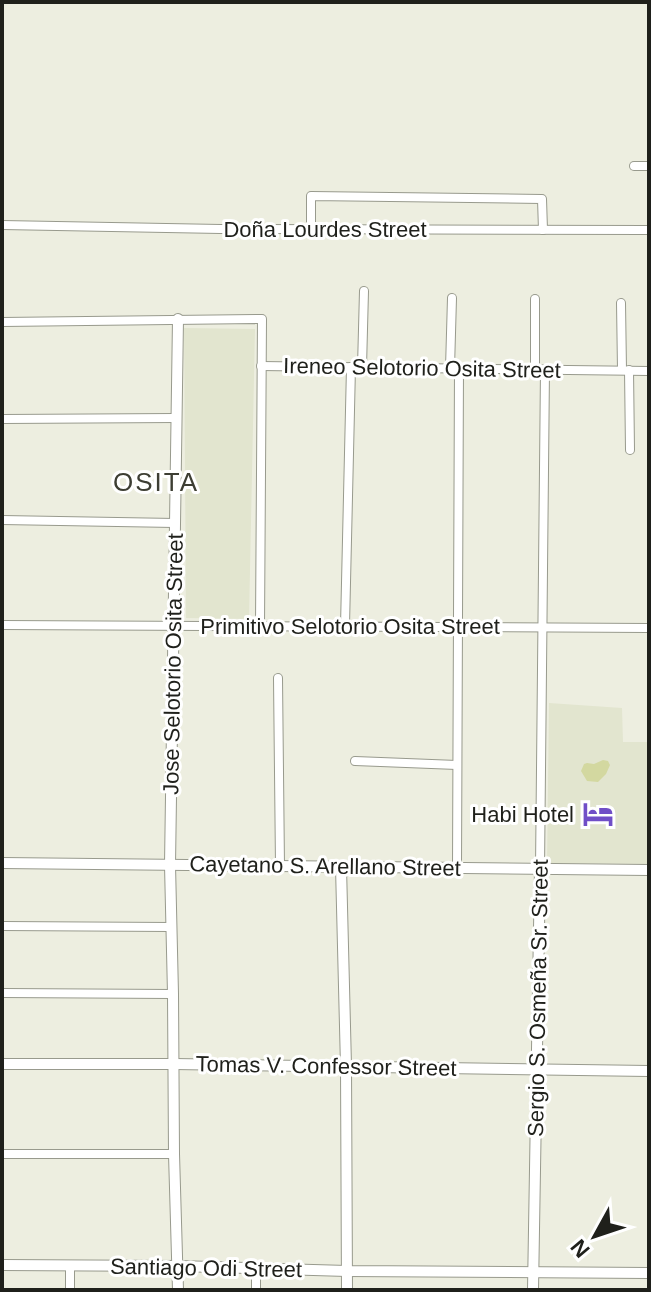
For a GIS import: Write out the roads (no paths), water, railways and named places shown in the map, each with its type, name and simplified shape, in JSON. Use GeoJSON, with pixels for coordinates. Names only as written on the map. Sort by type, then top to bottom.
{"type":"FeatureCollection","features":[{"type":"Feature","properties":{"kind":"street"},"geometry":{"type":"LineString","coordinates":[[634,166],[649,166]]}},
{"type":"Feature","properties":{"kind":"street"},"geometry":{"type":"LineString","coordinates":[[311,228],[311,196],[326,196],[542,199],[543,230]]}},
{"type":"Feature","properties":{"kind":"street","name":"Doña Lourdes Street"},"geometry":{"type":"LineString","coordinates":[[2,225],[649,230]]}},
{"type":"Feature","properties":{"kind":"street"},"geometry":{"type":"LineString","coordinates":[[362,367],[364,291]]}},
{"type":"Feature","properties":{"kind":"street"},"geometry":{"type":"LineString","coordinates":[[452,298],[458,626],[457,868]]}},
{"type":"Feature","properties":{"kind":"street","name":"Sergio S. Osmeña Sr. Street"},"geometry":{"type":"LineString","coordinates":[[533,1290],[543,627],[540,369],[535,299]]}},
{"type":"Feature","properties":{"kind":"street"},"geometry":{"type":"LineString","coordinates":[[621,303],[630,450]]}},
{"type":"Feature","properties":{"kind":"street","name":"Jose Selotorio Osita Street"},"geometry":{"type":"LineString","coordinates":[[178,319],[170,865],[178,1290]]}},
{"type":"Feature","properties":{"kind":"street","name":"Ireneo Selotorio Osita Street"},"geometry":{"type":"LineString","coordinates":[[2,322],[262,319],[261,366],[649,371]]}},
{"type":"Feature","properties":{"kind":"street"},"geometry":{"type":"LineString","coordinates":[[260,625],[261,366]]}},
{"type":"Feature","properties":{"kind":"street"},"geometry":{"type":"LineString","coordinates":[[345,626],[351,367]]}},
{"type":"Feature","properties":{"kind":"street"},"geometry":{"type":"LineString","coordinates":[[2,419],[176,418]]}},
{"type":"Feature","properties":{"kind":"street"},"geometry":{"type":"LineString","coordinates":[[2,520],[175,523]]}},
{"type":"Feature","properties":{"kind":"street","name":"Primitivo Selotorio Osita Street"},"geometry":{"type":"LineString","coordinates":[[2,625],[649,628]]}},
{"type":"Feature","properties":{"kind":"street"},"geometry":{"type":"LineString","coordinates":[[278,678],[280,866]]}},
{"type":"Feature","properties":{"kind":"street"},"geometry":{"type":"LineString","coordinates":[[355,761],[457,765]]}},
{"type":"Feature","properties":{"kind":"street","name":"Cayetano S. Arellano Street"},"geometry":{"type":"LineString","coordinates":[[2,863],[649,870]]}},
{"type":"Feature","properties":{"kind":"street"},"geometry":{"type":"LineString","coordinates":[[341,867],[347,1290]]}},
{"type":"Feature","properties":{"kind":"street"},"geometry":{"type":"LineString","coordinates":[[2,926],[171,927]]}},
{"type":"Feature","properties":{"kind":"street"},"geometry":{"type":"LineString","coordinates":[[2,993],[173,994]]}},
{"type":"Feature","properties":{"kind":"street","name":"Tomas V. Confessor Street"},"geometry":{"type":"LineString","coordinates":[[2,1064],[649,1071]]}},
{"type":"Feature","properties":{"kind":"street"},"geometry":{"type":"LineString","coordinates":[[2,1154],[174,1154]]}},
{"type":"Feature","properties":{"kind":"street","name":"Santiago Odi Street"},"geometry":{"type":"LineString","coordinates":[[2,1265],[649,1273]]}},
{"type":"Feature","properties":{"kind":"street"},"geometry":{"type":"LineString","coordinates":[[70,1266],[70,1290]]}},
{"type":"Feature","properties":{"kind":"street"},"geometry":{"type":"LineString","coordinates":[[256,1269],[256,1290]]}},
{"type":"Feature","properties":{"kind":"place","name":"Habi Hotel"},"geometry":{"type":"Point","coordinates":[598,814]}},
{"type":"Feature","properties":{"kind":"district","name":"OSITA"},"geometry":{"type":"Point","coordinates":[156,482]}}]}
